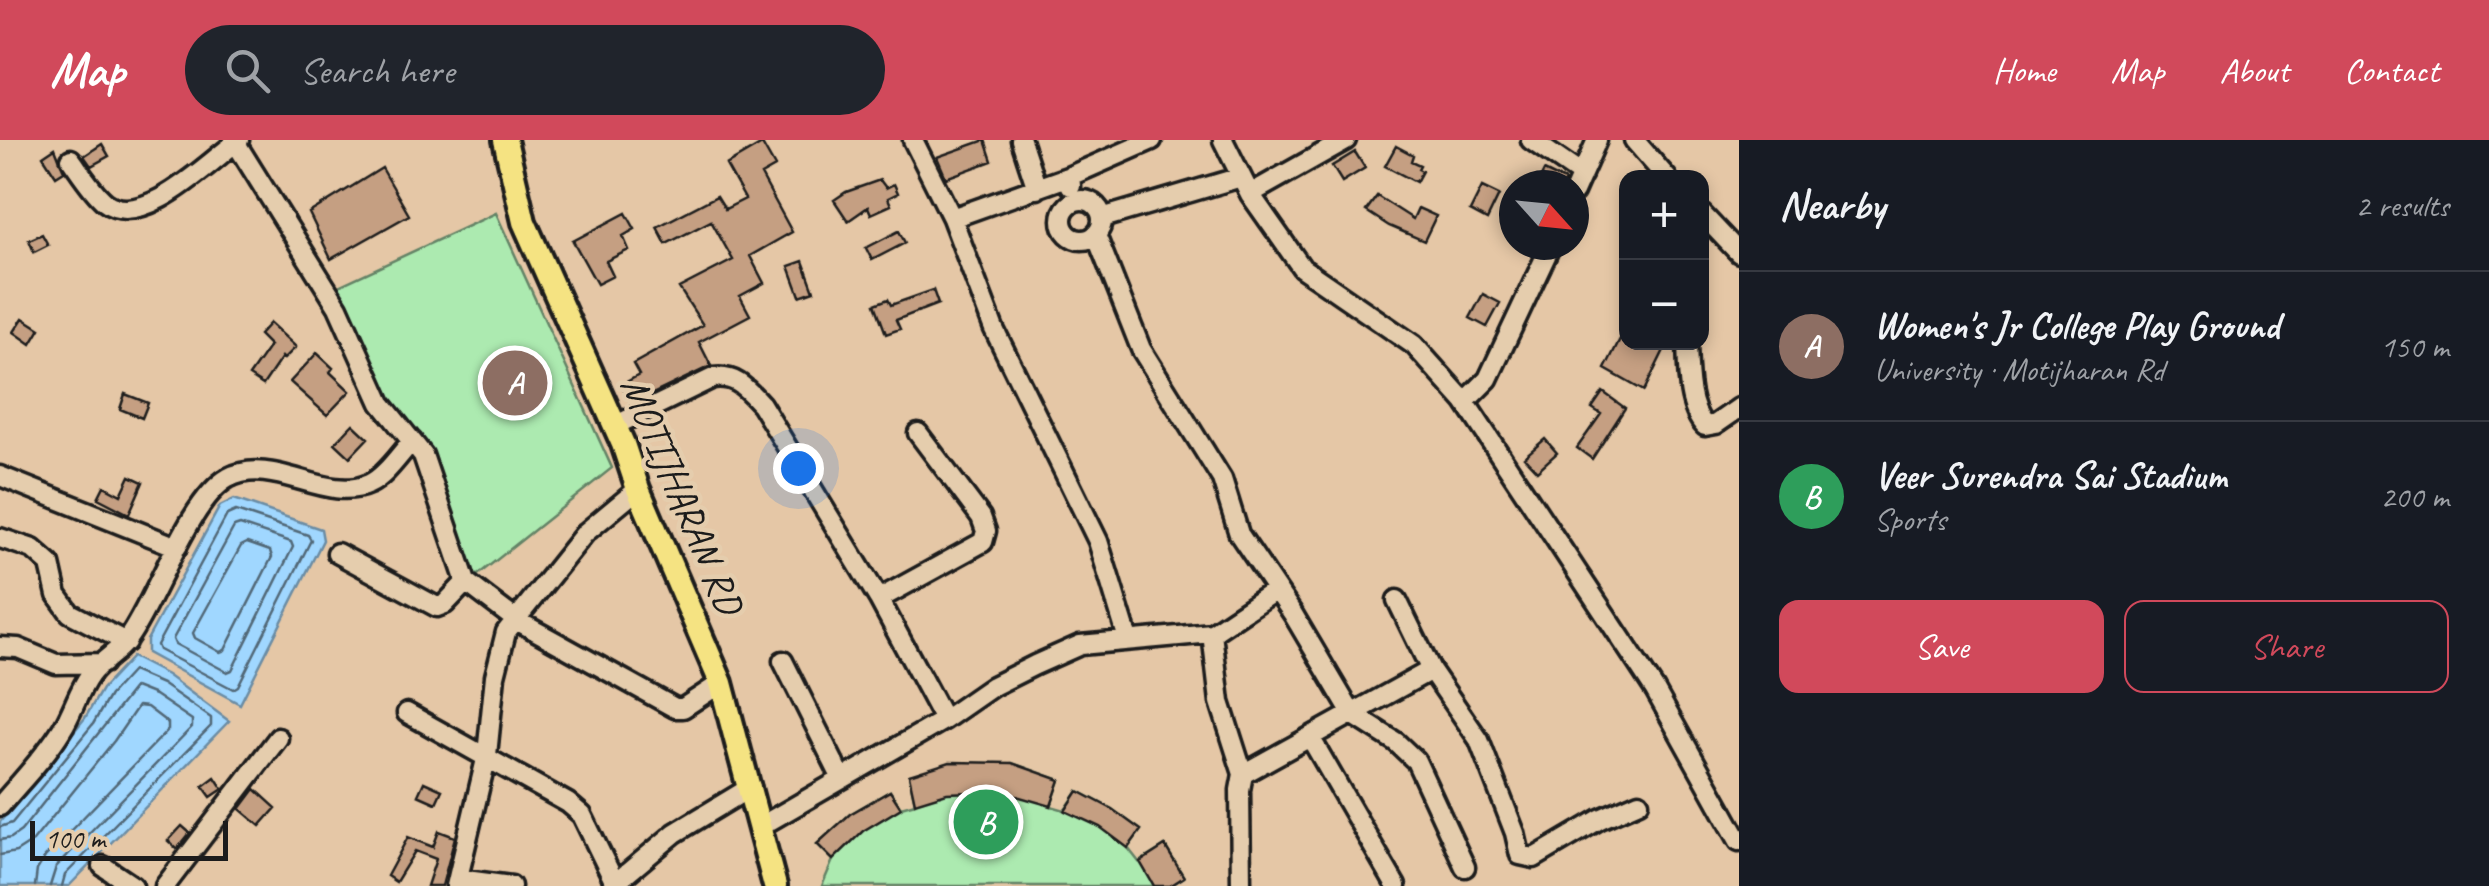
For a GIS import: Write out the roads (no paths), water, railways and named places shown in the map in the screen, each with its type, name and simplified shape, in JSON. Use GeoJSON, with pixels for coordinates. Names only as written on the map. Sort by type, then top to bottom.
{"type":"FeatureCollection","features":[{"type":"Feature","properties":{"kind":"main road","name":"MOTIJHARAN RD"},"geometry":{"type":"LineString","coordinates":[[505,140],[524,222],[721,683],[775,886]]}},
{"type":"Feature","properties":{"kind":"street"},"geometry":{"type":"LineString","coordinates":[[912,140],[952,218],[994,329],[1098,542],[1128,639]]}},
{"type":"Feature","properties":{"kind":"street"},"geometry":{"type":"LineString","coordinates":[[1021,140],[1037,189]]}},
{"type":"Feature","properties":{"kind":"street"},"geometry":{"type":"LineString","coordinates":[[952,218],[1037,189],[1152,140]]}},
{"type":"Feature","properties":{"kind":"street"},"geometry":{"type":"LineString","coordinates":[[1223,140],[1245,185],[1302,268],[1414,345],[1466,402],[1655,690],[1739,841]]}},
{"type":"Feature","properties":{"kind":"street"},"geometry":{"type":"LineString","coordinates":[[1346,140],[1245,185],[1184,196],[1099,227],[1087,240],[1068,235],[1062,226],[1067,206],[1076,201],[1093,204],[1099,227],[1141,349],[1216,469],[1240,534],[1352,714],[1396,742],[1416,762],[1465,867]]}},
{"type":"Feature","properties":{"kind":"street"},"geometry":{"type":"LineString","coordinates":[[1531,140],[1563,170]]}},
{"type":"Feature","properties":{"kind":"street"},"geometry":{"type":"LineString","coordinates":[[1584,170],[1597,140]]}},
{"type":"Feature","properties":{"kind":"street"},"geometry":{"type":"LineString","coordinates":[[1634,140],[1653,169]]}},
{"type":"Feature","properties":{"kind":"street"},"geometry":{"type":"LineString","coordinates":[[71,159],[104,201],[115,208],[131,208],[152,205],[236,141],[338,307],[381,403],[423,455],[466,582],[516,620],[675,708],[684,708],[721,683]]}},
{"type":"Feature","properties":{"kind":"street"},"geometry":{"type":"LineString","coordinates":[[1070,176],[1076,201]]}},
{"type":"Feature","properties":{"kind":"street"},"geometry":{"type":"LineString","coordinates":[[1709,222],[1739,253]]}},
{"type":"Feature","properties":{"kind":"street"},"geometry":{"type":"LineString","coordinates":[[1722,236],[1739,222]]}},
{"type":"Feature","properties":{"kind":"street"},"geometry":{"type":"LineString","coordinates":[[1466,402],[1488,379],[1544,260]]}},
{"type":"Feature","properties":{"kind":"street"},"geometry":{"type":"LineString","coordinates":[[1687,350],[1698,418],[1705,426],[1716,424],[1739,408]]}},
{"type":"Feature","properties":{"kind":"street"},"geometry":{"type":"LineString","coordinates":[[614,426],[713,378],[728,376],[744,386],[761,404],[879,599],[944,720]]}},
{"type":"Feature","properties":{"kind":"street"},"geometry":{"type":"LineString","coordinates":[[879,599],[983,542],[986,531],[981,517],[918,434]]}},
{"type":"Feature","properties":{"kind":"street"},"geometry":{"type":"LineString","coordinates":[[0,806],[62,730],[90,674],[126,642],[210,492],[228,478],[247,472],[301,478],[348,489],[359,487],[373,483],[412,440]]}},
{"type":"Feature","properties":{"kind":"street"},"geometry":{"type":"LineString","coordinates":[[0,476],[177,546]]}},
{"type":"Feature","properties":{"kind":"street"},"geometry":{"type":"LineString","coordinates":[[511,886],[457,882],[487,755],[495,676],[506,632],[585,533],[638,489]]}},
{"type":"Feature","properties":{"kind":"street"},"geometry":{"type":"LineString","coordinates":[[0,538],[33,548],[50,564],[57,595],[70,613],[126,642]]}},
{"type":"Feature","properties":{"kind":"street"},"geometry":{"type":"LineString","coordinates":[[337,554],[437,607],[466,582]]}},
{"type":"Feature","properties":{"kind":"street"},"geometry":{"type":"LineString","coordinates":[[760,826],[944,720],[993,686],[1080,645],[1212,633],[1276,590]]}},
{"type":"Feature","properties":{"kind":"street"},"geometry":{"type":"LineString","coordinates":[[1397,600],[1431,670],[1478,740],[1520,855],[1534,858],[1600,819],[1640,802]]}},
{"type":"Feature","properties":{"kind":"street"},"geometry":{"type":"LineString","coordinates":[[1212,633],[1220,702],[1243,774],[1241,886]]}},
{"type":"Feature","properties":{"kind":"street"},"geometry":{"type":"LineString","coordinates":[[0,647],[18,648],[56,664],[103,663]]}},
{"type":"Feature","properties":{"kind":"street"},"geometry":{"type":"LineString","coordinates":[[783,661],[841,777]]}},
{"type":"Feature","properties":{"kind":"street"},"geometry":{"type":"LineString","coordinates":[[1243,774],[1431,670]]}},
{"type":"Feature","properties":{"kind":"street"},"geometry":{"type":"LineString","coordinates":[[407,714],[568,803],[582,816],[613,884],[675,833],[750,786]]}},
{"type":"Feature","properties":{"kind":"street"},"geometry":{"type":"LineString","coordinates":[[1310,737],[1396,886]]}},
{"type":"Feature","properties":{"kind":"street"},"geometry":{"type":"LineString","coordinates":[[165,886],[278,738]]}},
{"type":"Feature","properties":{"kind":"street"},"geometry":{"type":"LineString","coordinates":[[103,866],[133,886]]}},
{"type":"Feature","properties":{"kind":"water"},"geometry":{"type":"Polygon","coordinates":[[[234,499],[321,529],[323,540],[240,704],[147,653],[147,640],[220,506],[234,499]]]}},
{"type":"Feature","properties":{"kind":"water"},"geometry":{"type":"Polygon","coordinates":[[[132,657],[167,675],[229,721],[69,886],[0,886],[0,822],[85,718],[102,689],[132,657]]]}},
{"type":"Feature","properties":{"kind":"place","name":"Women's Jr College Play Ground"},"geometry":{"type":"Point","coordinates":[515,383]}},
{"type":"Feature","properties":{"kind":"place","name":"Veer Surendra Sai Stadium"},"geometry":{"type":"Point","coordinates":[986,822]}}]}
